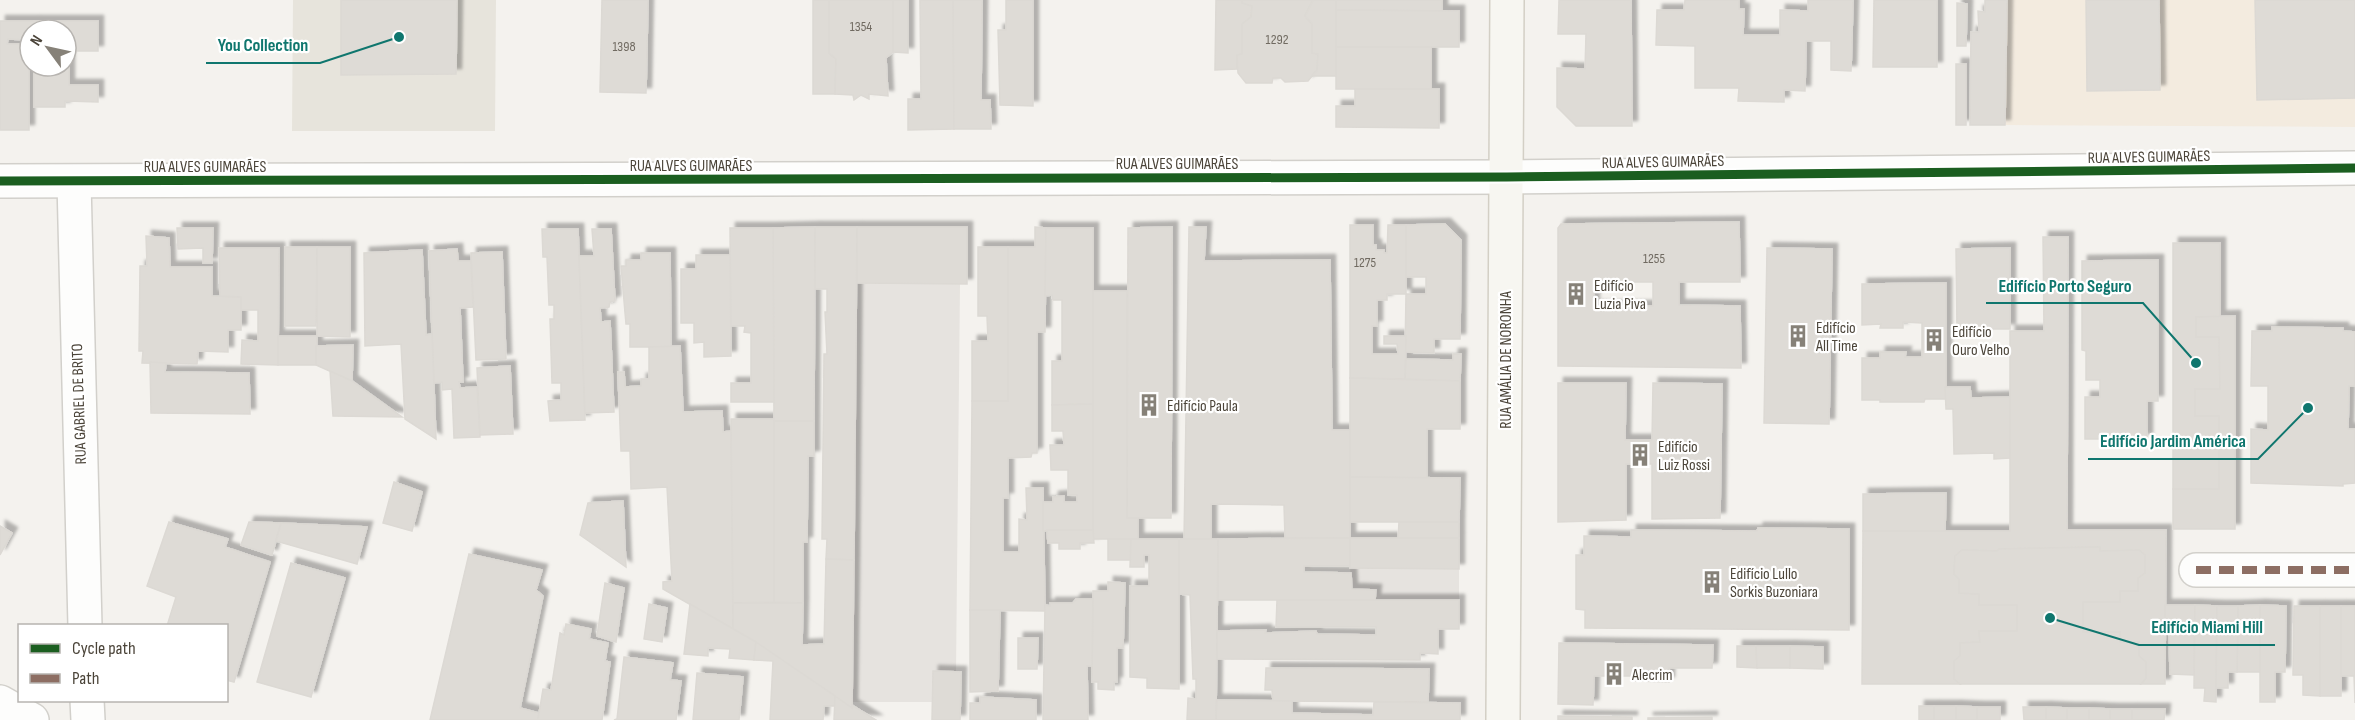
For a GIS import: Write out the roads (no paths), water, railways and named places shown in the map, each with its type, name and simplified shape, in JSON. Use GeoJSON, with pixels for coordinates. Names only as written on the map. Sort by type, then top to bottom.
{"type":"FeatureCollection","features":[{"type":"Feature","properties":{"kind":"street","name":"RUA AMÁLIA DE NORONHA"},"geometry":{"type":"LineString","coordinates":[[1503,720],[1507,0]]}},
{"type":"Feature","properties":{"kind":"street","name":"RUA ALVES GUIMARÃES"},"geometry":{"type":"LineString","coordinates":[[0,181],[1507,177],[2355,168]]}},
{"type":"Feature","properties":{"kind":"street","name":"RUA GABRIEL DE BRITO"},"geometry":{"type":"LineString","coordinates":[[74,182],[85,624]]}},
{"type":"Feature","properties":{"kind":"street"},"geometry":{"type":"LineString","coordinates":[[2196,570],[2355,570]]}},
{"type":"Feature","properties":{"kind":"street"},"geometry":{"type":"LineString","coordinates":[[0,702],[32,720]]}},
{"type":"Feature","properties":{"kind":"street"},"geometry":{"type":"LineString","coordinates":[[87,702],[88,720]]}},
{"type":"Feature","properties":{"kind":"place","name":"You Collection"},"geometry":{"type":"Point","coordinates":[399,37]}},
{"type":"Feature","properties":{"kind":"place","name":"Edifício Luzia Piva"},"geometry":{"type":"Point","coordinates":[1576,294]}},
{"type":"Feature","properties":{"kind":"place","name":"Edifício All Time"},"geometry":{"type":"Point","coordinates":[1798,336]}},
{"type":"Feature","properties":{"kind":"place","name":"Edifício Ouro Velho"},"geometry":{"type":"Point","coordinates":[1934,340]}},
{"type":"Feature","properties":{"kind":"place","name":"Edifício Porto Seguro"},"geometry":{"type":"Point","coordinates":[2196,363]}},
{"type":"Feature","properties":{"kind":"place","name":"Edifício Paula"},"geometry":{"type":"Point","coordinates":[1149,405]}},
{"type":"Feature","properties":{"kind":"place","name":"Edifício Jardim América"},"geometry":{"type":"Point","coordinates":[2308,408]}},
{"type":"Feature","properties":{"kind":"place","name":"Edifício Luiz Rossi"},"geometry":{"type":"Point","coordinates":[1640,455]}},
{"type":"Feature","properties":{"kind":"place","name":"Edifício Lullo Sorkis Buzoniara"},"geometry":{"type":"Point","coordinates":[1712,582]}},
{"type":"Feature","properties":{"kind":"place","name":"Edifício Miami Hill"},"geometry":{"type":"Point","coordinates":[2050,618]}},
{"type":"Feature","properties":{"kind":"place","name":"Alecrim"},"geometry":{"type":"Point","coordinates":[1614,674]}}]}
